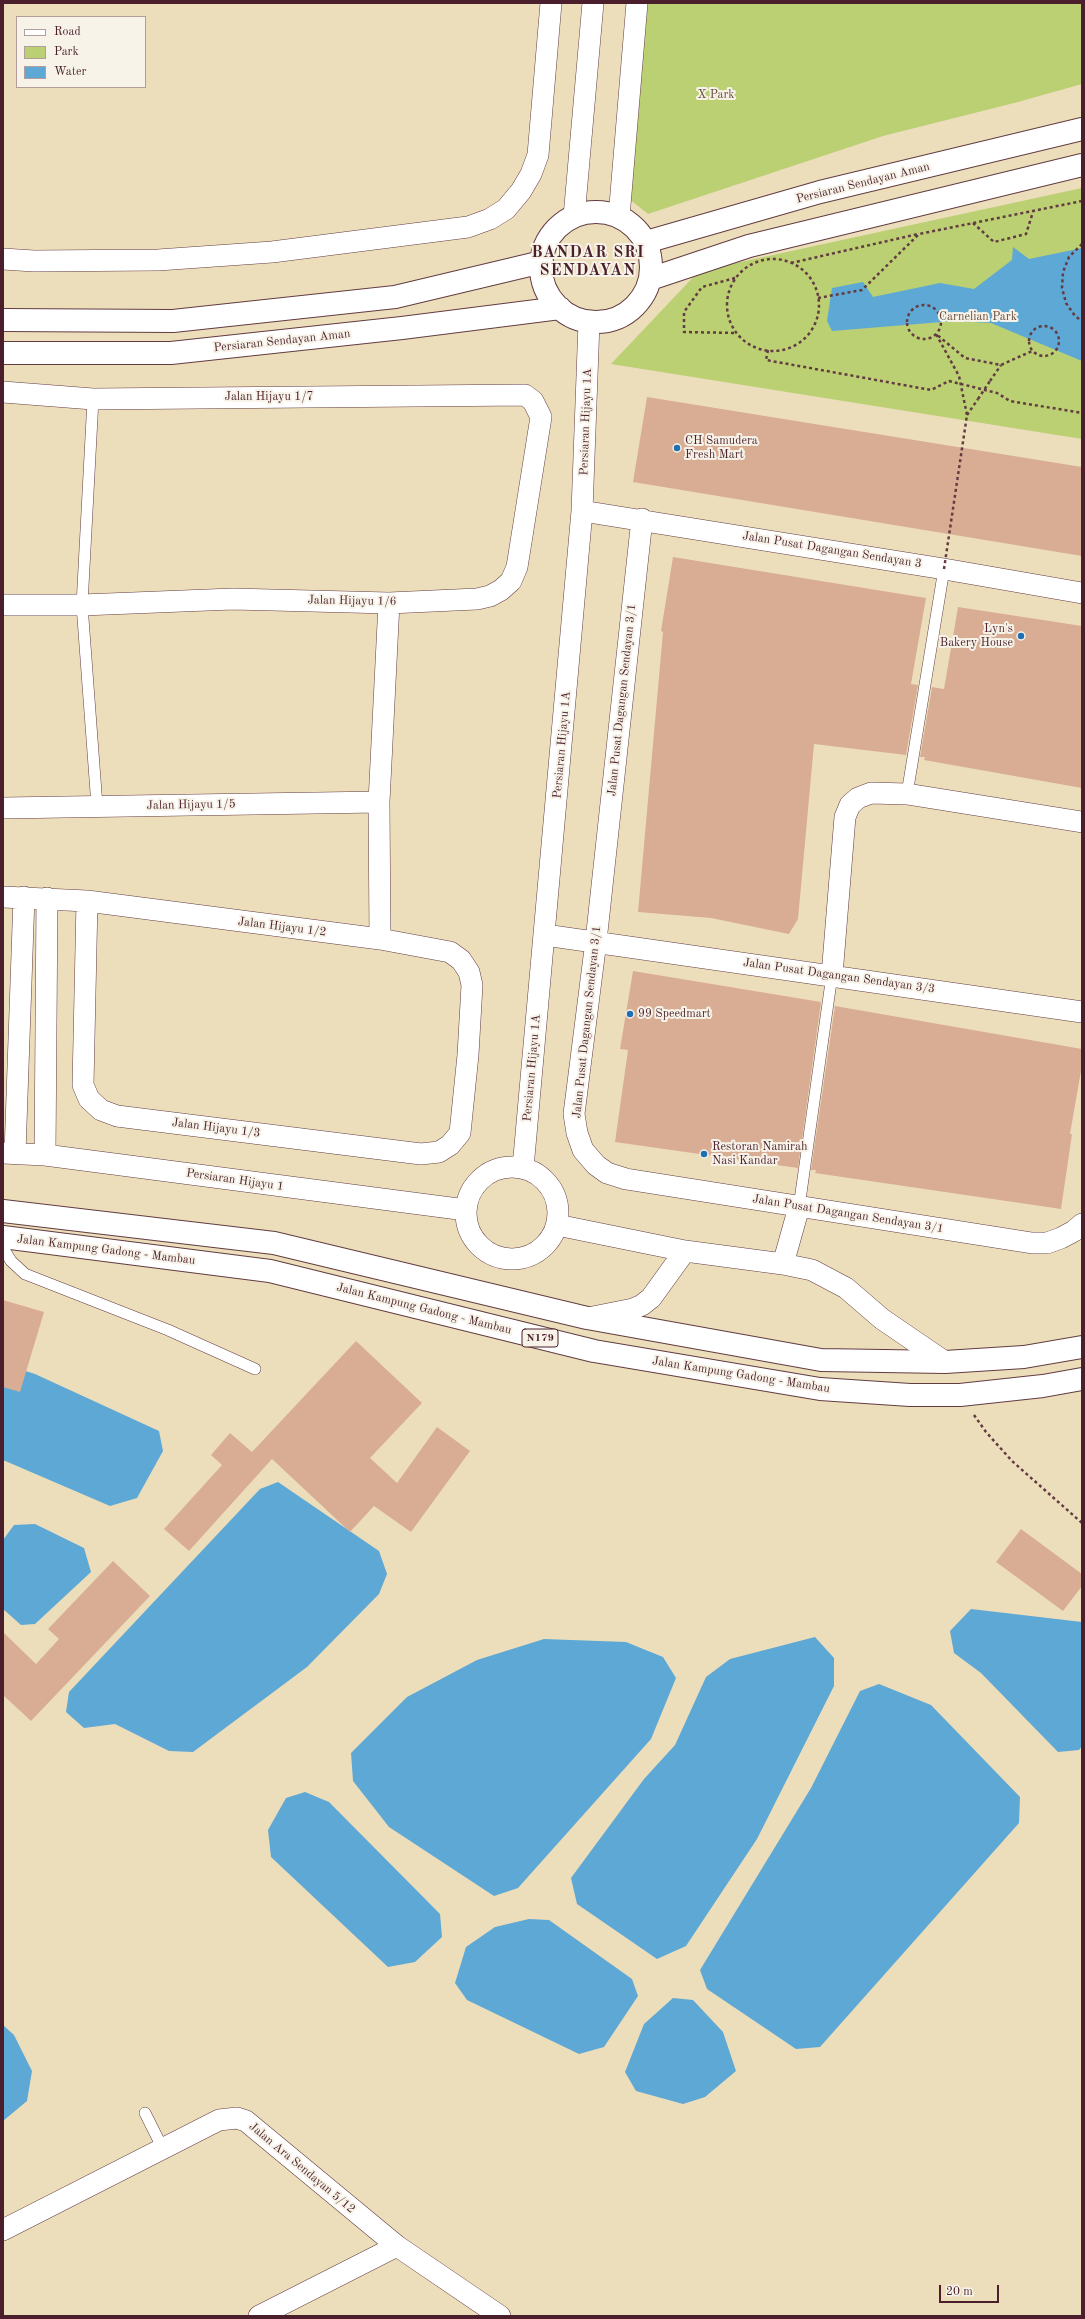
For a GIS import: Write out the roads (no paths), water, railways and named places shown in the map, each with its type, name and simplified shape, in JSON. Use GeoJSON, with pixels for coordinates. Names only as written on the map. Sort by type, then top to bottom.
{"type":"FeatureCollection","features":[{"type":"Feature","properties":{"kind":"street"},"geometry":{"type":"LineString","coordinates":[[3,259],[34,262],[158,260],[272,252],[468,227],[490,219],[506,209],[521,191],[531,174],[538,155],[550,3]]}},
{"type":"Feature","properties":{"kind":"street"},"geometry":{"type":"LineString","coordinates":[[574,217],[593,3]]}},
{"type":"Feature","properties":{"kind":"street"},"geometry":{"type":"LineString","coordinates":[[619,217],[637,3]]}},
{"type":"Feature","properties":{"kind":"street","name":"Persiaran Sendayan Aman"},"geometry":{"type":"LineString","coordinates":[[646,242],[820,192],[1082,129]]}},
{"type":"Feature","properties":{"kind":"street"},"geometry":{"type":"LineString","coordinates":[[650,279],[749,246],[1082,165]]}},
{"type":"Feature","properties":{"kind":"street"},"geometry":{"type":"LineString","coordinates":[[589,212],[604,213],[619,217],[630,223],[646,242],[651,260],[650,279],[641,298],[634,307],[621,316],[605,321],[589,322],[573,317],[560,308],[549,295],[545,284],[542,262],[547,244],[558,228],[574,217],[589,212]]}},
{"type":"Feature","properties":{"kind":"street"},"geometry":{"type":"LineString","coordinates":[[3,320],[173,321],[395,296],[542,262]]}},
{"type":"Feature","properties":{"kind":"street","name":"Persiaran Sendayan Aman"},"geometry":{"type":"LineString","coordinates":[[3,353],[171,353],[402,328],[560,308]]}},
{"type":"Feature","properties":{"kind":"street","name":"Persiaran Hijayu 1A"},"geometry":{"type":"LineString","coordinates":[[523,1168],[582,510],[589,322]]}},
{"type":"Feature","properties":{"kind":"street","name":"Jalan Hijayu 1/7"},"geometry":{"type":"LineString","coordinates":[[3,392],[93,399],[525,395],[534,401]]}},
{"type":"Feature","properties":{"kind":"street","name":"Jalan Hijayu 1/6"},"geometry":{"type":"LineString","coordinates":[[3,605],[82,605],[233,600],[389,603],[476,599],[490,596],[501,590],[511,581],[517,567],[541,417],[534,401]]}},
{"type":"Feature","properties":{"kind":"street","name":"Jalan Pusat Dagangan Sendayan 3"},"geometry":{"type":"LineString","coordinates":[[582,510],[1082,593]]}},
{"type":"Feature","properties":{"kind":"street","name":"Jalan Pusat Dagangan Sendayan 3/1"},"geometry":{"type":"LineString","coordinates":[[642,519],[596,941],[574,1114],[576,1133],[583,1150],[596,1165],[607,1173],[626,1179],[1032,1243],[1047,1243],[1061,1238],[1074,1231],[1082,1224]]}},
{"type":"Feature","properties":{"kind":"street"},"geometry":{"type":"LineString","coordinates":[[380,939],[379,802],[389,603]]}},
{"type":"Feature","properties":{"kind":"street"},"geometry":{"type":"LineString","coordinates":[[832,975],[845,818],[850,805],[858,798],[871,793],[907,794],[1082,822]]}},
{"type":"Feature","properties":{"kind":"street","name":"Jalan Hijayu 1/5"},"geometry":{"type":"LineString","coordinates":[[3,808],[379,802]]}},
{"type":"Feature","properties":{"kind":"street","name":"Jalan Hijayu 1/2"},"geometry":{"type":"LineString","coordinates":[[3,897],[87,901],[380,939],[450,952],[460,960],[469,972],[472,985],[468,1055]]}},
{"type":"Feature","properties":{"kind":"street"},"geometry":{"type":"LineString","coordinates":[[9,1153],[24,897]]}},
{"type":"Feature","properties":{"kind":"street"},"geometry":{"type":"LineString","coordinates":[[45,1155],[47,898]]}},
{"type":"Feature","properties":{"kind":"street","name":"Jalan Hijayu 1/3"},"geometry":{"type":"LineString","coordinates":[[87,901],[83,1085],[89,1100],[101,1110],[117,1116],[421,1154],[439,1152],[450,1145],[460,1133],[468,1055]]}},
{"type":"Feature","properties":{"kind":"street","name":"Jalan Pusat Dagangan Sendayan 3/3"},"geometry":{"type":"LineString","coordinates":[[545,935],[596,941],[1082,1012]]}},
{"type":"Feature","properties":{"kind":"street","name":"Persiaran Hijayu 1"},"geometry":{"type":"LineString","coordinates":[[9,1153],[45,1155],[466,1210]]}},
{"type":"Feature","properties":{"kind":"street"},"geometry":{"type":"LineString","coordinates":[[507,1168],[523,1168],[537,1174],[548,1183],[556,1196],[559,1210],[557,1225],[551,1239],[541,1250],[528,1256],[513,1259],[498,1257],[485,1251],[475,1240],[468,1226],[466,1210],[470,1195],[479,1182],[492,1172],[507,1168]]}},
{"type":"Feature","properties":{"kind":"street"},"geometry":{"type":"LineString","coordinates":[[783,1264],[799,1207]]}},
{"type":"Feature","properties":{"kind":"street","name":"N179"},"geometry":{"type":"LineString","coordinates":[[3,1211],[274,1243],[587,1318],[821,1360],[945,1362],[1024,1357],[1082,1348]]}},
{"type":"Feature","properties":{"kind":"street"},"geometry":{"type":"LineString","coordinates":[[557,1225],[685,1251],[783,1264],[812,1270],[846,1288],[882,1319],[945,1362]]}},
{"type":"Feature","properties":{"kind":"street","name":"Jalan Kampung Gadong - Mambau"},"geometry":{"type":"LineString","coordinates":[[3,1237],[270,1271],[594,1351],[820,1389],[910,1395],[960,1395],[1043,1386],[1082,1379]]}},
{"type":"Feature","properties":{"kind":"street"},"geometry":{"type":"LineString","coordinates":[[587,1318],[633,1309],[651,1298],[685,1251]]}},
{"type":"Feature","properties":{"kind":"street","name":"Jalan Ara Sendayan 5/12"},"geometry":{"type":"LineString","coordinates":[[3,2230],[219,2120],[237,2118],[246,2121],[397,2246],[500,2316]]}},
{"type":"Feature","properties":{"kind":"street"},"geometry":{"type":"LineString","coordinates":[[259,2316],[397,2246]]}},
{"type":"Feature","properties":{"kind":"lane"},"geometry":{"type":"LineString","coordinates":[[93,399],[82,605],[97,806]]}},
{"type":"Feature","properties":{"kind":"lane"},"geometry":{"type":"LineString","coordinates":[[907,794],[944,569]]}},
{"type":"Feature","properties":{"kind":"lane"},"geometry":{"type":"LineString","coordinates":[[799,1207],[832,975]]}},
{"type":"Feature","properties":{"kind":"lane"},"geometry":{"type":"LineString","coordinates":[[3,1248],[17,1268],[26,1274],[168,1330],[255,1369]]}},
{"type":"Feature","properties":{"kind":"lane"},"geometry":{"type":"LineString","coordinates":[[145,2113],[163,2148]]}},
{"type":"Feature","properties":{"kind":"water"},"geometry":{"type":"Polygon","coordinates":[[[1013,247],[1029,259],[1082,248],[1082,361],[991,323],[954,321],[832,331],[827,321],[832,288],[863,282],[873,297],[940,283],[974,289],[1012,260],[1013,247]]]}},
{"type":"Feature","properties":{"kind":"water"},"geometry":{"type":"Polygon","coordinates":[[[3,1364],[35,1374],[159,1431],[163,1451],[137,1498],[110,1506],[3,1460],[3,1364]]]}},
{"type":"Feature","properties":{"kind":"water"},"geometry":{"type":"Polygon","coordinates":[[[278,1482],[379,1551],[387,1574],[379,1594],[307,1667],[193,1752],[169,1751],[115,1724],[84,1728],[66,1712],[69,1692],[260,1489],[278,1482]]]}},
{"type":"Feature","properties":{"kind":"water"},"geometry":{"type":"Polygon","coordinates":[[[35,1524],[84,1548],[91,1572],[35,1624],[21,1625],[3,1609],[3,1540],[14,1525],[35,1524]]]}},
{"type":"Feature","properties":{"kind":"water"},"geometry":{"type":"Polygon","coordinates":[[[971,1609],[1082,1622],[1082,1746],[1079,1750],[1058,1752],[981,1673],[954,1653],[950,1631],[971,1609]]]}},
{"type":"Feature","properties":{"kind":"water"},"geometry":{"type":"Polygon","coordinates":[[[815,1637],[834,1658],[834,1686],[757,1839],[686,1946],[657,1959],[577,1904],[571,1878],[644,1779],[675,1745],[706,1677],[730,1659],[815,1637]]]}},
{"type":"Feature","properties":{"kind":"water"},"geometry":{"type":"Polygon","coordinates":[[[544,1639],[626,1642],[663,1657],[676,1678],[651,1739],[518,1888],[494,1896],[389,1827],[353,1781],[351,1753],[407,1697],[477,1660],[544,1639]]]}},
{"type":"Feature","properties":{"kind":"water"},"geometry":{"type":"Polygon","coordinates":[[[879,1684],[931,1705],[1020,1797],[1019,1823],[820,2047],[796,2049],[707,1989],[700,1970],[811,1788],[860,1691],[879,1684]]]}},
{"type":"Feature","properties":{"kind":"water"},"geometry":{"type":"Polygon","coordinates":[[[305,1792],[329,1802],[440,1914],[442,1937],[415,1962],[388,1967],[271,1857],[268,1830],[286,1798],[305,1792]]]}},
{"type":"Feature","properties":{"kind":"water"},"geometry":{"type":"Polygon","coordinates":[[[529,1919],[549,1920],[632,1979],[638,1996],[604,2047],[579,2054],[467,2000],[455,1983],[466,1947],[495,1927],[529,1919]]]}},
{"type":"Feature","properties":{"kind":"water"},"geometry":{"type":"Polygon","coordinates":[[[673,1998],[693,2000],[723,2032],[736,2071],[705,2097],[683,2104],[636,2091],[625,2072],[644,2024],[673,1998]]]}},
{"type":"Feature","properties":{"kind":"water"},"geometry":{"type":"Polygon","coordinates":[[[3,2025],[14,2035],[32,2071],[27,2101],[3,2121],[3,2025]]]}},
{"type":"Feature","properties":{"kind":"place","name":"CH Samudera Fresh Mart"},"geometry":{"type":"Point","coordinates":[677,448]}},
{"type":"Feature","properties":{"kind":"place","name":"Lyn's Bakery House"},"geometry":{"type":"Point","coordinates":[1021,636]}},
{"type":"Feature","properties":{"kind":"place","name":"99 Speedmart"},"geometry":{"type":"Point","coordinates":[630,1014]}},
{"type":"Feature","properties":{"kind":"place","name":"Restoran Namirah Nasi Kandar"},"geometry":{"type":"Point","coordinates":[704,1154]}},
{"type":"Feature","properties":{"kind":"district","name":"BANDAR SRI SENDAYAN"},"geometry":{"type":"Point","coordinates":[588,262]}},
{"type":"Feature","properties":{"kind":"park label","name":"X Park"},"geometry":{"type":"Point","coordinates":[716,95]}},
{"type":"Feature","properties":{"kind":"park label","name":"Carnelian Park"},"geometry":{"type":"Point","coordinates":[978,317]}}]}
